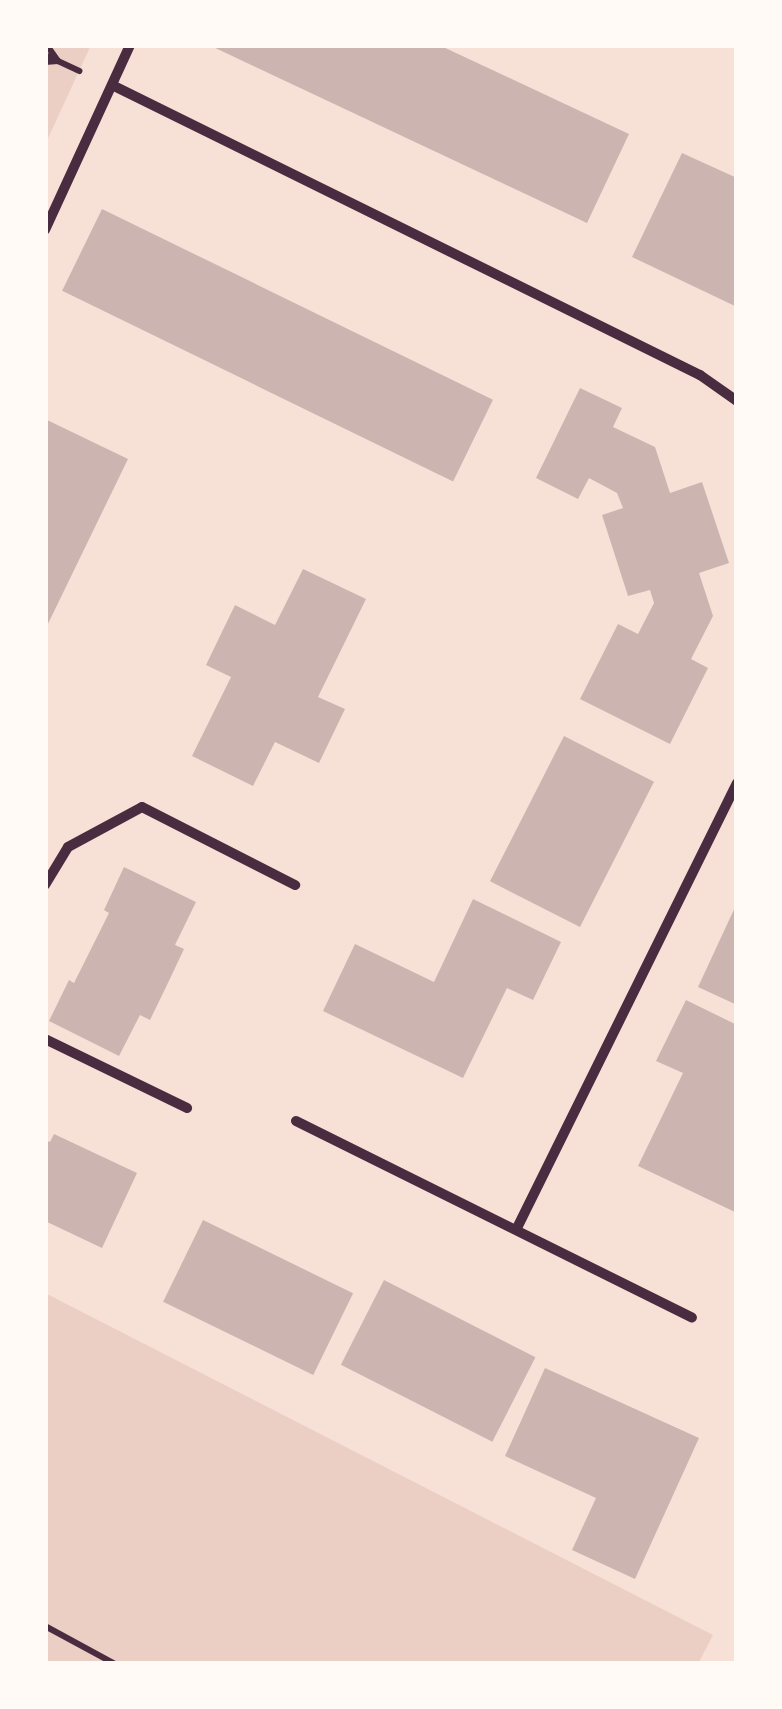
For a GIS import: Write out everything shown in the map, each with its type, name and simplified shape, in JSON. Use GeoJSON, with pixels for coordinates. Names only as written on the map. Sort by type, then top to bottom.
{"type":"FeatureCollection","features":[{"type":"Feature","properties":{"kind":"street"},"geometry":{"type":"LineString","coordinates":[[45,230],[130,45]]}},
{"type":"Feature","properties":{"kind":"street"},"geometry":{"type":"LineString","coordinates":[[112,86],[700,374],[737,401]]}},
{"type":"Feature","properties":{"kind":"street"},"geometry":{"type":"LineString","coordinates":[[516,1228],[737,782]]}},
{"type":"Feature","properties":{"kind":"street"},"geometry":{"type":"LineString","coordinates":[[45,886],[68,847],[142,806],[295,885]]}},
{"type":"Feature","properties":{"kind":"street"},"geometry":{"type":"LineString","coordinates":[[45,1039],[187,1108]]}},
{"type":"Feature","properties":{"kind":"street"},"geometry":{"type":"LineString","coordinates":[[296,1121],[692,1318]]}},
{"type":"Feature","properties":{"kind":"path"},"geometry":{"type":"LineString","coordinates":[[45,62],[58,61],[47,45]]}},
{"type":"Feature","properties":{"kind":"path"},"geometry":{"type":"LineString","coordinates":[[45,1626],[114,1664]]}},
{"type":"Feature","properties":{"kind":"shaded area"},"geometry":{"type":"Polygon","coordinates":[[[45,45],[91,45],[45,145],[45,45]]]}},
{"type":"Feature","properties":{"kind":"shaded area"},"geometry":{"type":"Polygon","coordinates":[[[45,1293],[713,1635],[698,1664],[45,1664],[45,1293]]]}},
{"type":"Feature","properties":{"kind":"building"},"geometry":{"type":"Polygon","coordinates":[[[209,45],[439,45],[629,134],[587,223],[209,45]]]}},
{"type":"Feature","properties":{"kind":"building"},"geometry":{"type":"Polygon","coordinates":[[[682,153],[737,178],[737,307],[632,257],[682,153]]]}},
{"type":"Feature","properties":{"kind":"building"},"geometry":{"type":"Polygon","coordinates":[[[102,209],[493,400],[453,481],[62,291],[102,209]]]}},
{"type":"Feature","properties":{"kind":"building"},"geometry":{"type":"Polygon","coordinates":[[[580,388],[622,408],[613,427],[655,447],[670,493],[702,482],[729,563],[699,573],[713,616],[691,659],[708,668],[670,744],[580,699],[618,624],[638,634],[654,603],[650,590],[628,596],[602,515],[623,508],[617,493],[589,478],[578,499],[536,478],[580,388]]]}},
{"type":"Feature","properties":{"kind":"building"},"geometry":{"type":"Polygon","coordinates":[[[45,419],[128,459],[45,630],[45,419]]]}},
{"type":"Feature","properties":{"kind":"building"},"geometry":{"type":"Polygon","coordinates":[[[303,569],[366,599],[318,697],[345,709],[319,763],[275,742],[253,786],[192,756],[231,677],[206,665],[235,605],[275,625],[303,569]]]}},
{"type":"Feature","properties":{"kind":"building"},"geometry":{"type":"Polygon","coordinates":[[[564,736],[654,782],[580,927],[490,881],[564,736]]]}},
{"type":"Feature","properties":{"kind":"building"},"geometry":{"type":"Polygon","coordinates":[[[124,867],[196,902],[175,945],[184,949],[150,1020],[140,1015],[119,1056],[49,1021],[69,980],[74,983],[109,913],[104,910],[124,867]]]}},
{"type":"Feature","properties":{"kind":"building"},"geometry":{"type":"Polygon","coordinates":[[[473,899],[561,942],[533,1000],[507,988],[463,1078],[323,1011],[355,944],[434,982],[473,899]]]}},
{"type":"Feature","properties":{"kind":"building"},"geometry":{"type":"Polygon","coordinates":[[[737,903],[737,1005],[698,987],[737,903]]]}},
{"type":"Feature","properties":{"kind":"building"},"geometry":{"type":"Polygon","coordinates":[[[686,1000],[737,1025],[737,1213],[638,1166],[683,1073],[656,1061],[686,1000]]]}},
{"type":"Feature","properties":{"kind":"building"},"geometry":{"type":"Polygon","coordinates":[[[54,1134],[137,1173],[102,1248],[45,1221],[45,1140],[50,1142],[54,1134]]]}},
{"type":"Feature","properties":{"kind":"building"},"geometry":{"type":"Polygon","coordinates":[[[203,1220],[353,1293],[313,1375],[163,1302],[203,1220]]]}},
{"type":"Feature","properties":{"kind":"building"},"geometry":{"type":"Polygon","coordinates":[[[384,1280],[535,1357],[492,1442],[341,1365],[384,1280]]]}},
{"type":"Feature","properties":{"kind":"building"},"geometry":{"type":"Polygon","coordinates":[[[545,1368],[699,1438],[635,1579],[572,1550],[596,1498],[505,1456],[545,1368]]]}}]}
